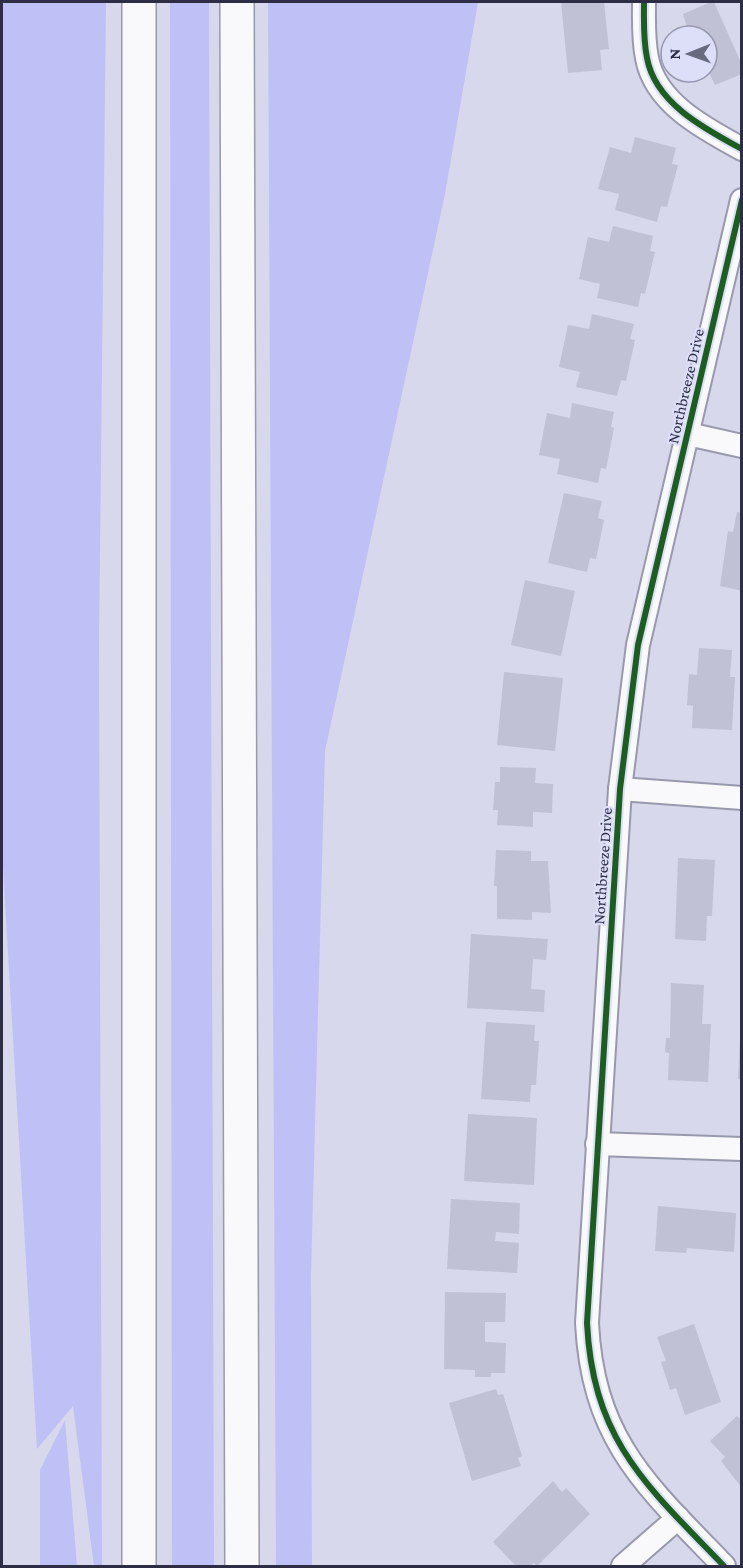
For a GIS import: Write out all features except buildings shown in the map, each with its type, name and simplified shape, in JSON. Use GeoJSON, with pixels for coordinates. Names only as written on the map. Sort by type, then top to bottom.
{"type":"FeatureCollection","features":[{"type":"Feature","properties":{"kind":"highway"},"geometry":{"type":"LineString","coordinates":[[138,2],[139,1566]]}},
{"type":"Feature","properties":{"kind":"highway"},"geometry":{"type":"LineString","coordinates":[[237,2],[242,1566]]}},
{"type":"Feature","properties":{"kind":"street"},"geometry":{"type":"LineString","coordinates":[[644,2],[647,60],[660,88],[677,108],[741,149]]}},
{"type":"Feature","properties":{"kind":"street","name":"Northbreeze Drive"},"geometry":{"type":"LineString","coordinates":[[724,1566],[629,1462],[611,1431],[597,1395],[589,1358],[587,1323],[620,789],[638,645],[741,200]]}},
{"type":"Feature","properties":{"kind":"street"},"geometry":{"type":"LineString","coordinates":[[688,434],[741,446]]}},
{"type":"Feature","properties":{"kind":"street"},"geometry":{"type":"LineString","coordinates":[[620,789],[741,798]]}},
{"type":"Feature","properties":{"kind":"street"},"geometry":{"type":"LineString","coordinates":[[597,1144],[741,1149]]}},
{"type":"Feature","properties":{"kind":"street"},"geometry":{"type":"LineString","coordinates":[[623,1566],[678,1518]]}},
{"type":"Feature","properties":{"kind":"shaded area"},"geometry":{"type":"Polygon","coordinates":[[[2,2],[106,2],[99,645],[102,1566],[94,1566],[73,1406],[37,1449],[2,850],[2,2]]]}},
{"type":"Feature","properties":{"kind":"shaded area"},"geometry":{"type":"Polygon","coordinates":[[[170,2],[209,2],[214,1566],[172,1566],[170,2]]]}},
{"type":"Feature","properties":{"kind":"shaded area"},"geometry":{"type":"Polygon","coordinates":[[[268,2],[478,2],[445,194],[325,751],[311,1275],[312,1566],[276,1566],[268,2]]]}},
{"type":"Feature","properties":{"kind":"shaded area"},"geometry":{"type":"Polygon","coordinates":[[[65,1420],[77,1566],[40,1566],[40,1470],[65,1420]]]}},
{"type":"Feature","properties":{"kind":"cycle path"},"geometry":{"type":"LineString","coordinates":[[644,2],[644,37],[647,58],[660,88],[684,113],[742,149]]}},
{"type":"Feature","properties":{"kind":"cycle path"},"geometry":{"type":"LineString","coordinates":[[724,1566],[648,1485],[629,1459],[613,1431],[600,1400],[591,1364],[587,1323],[620,789],[638,645],[742,200]]}}]}
